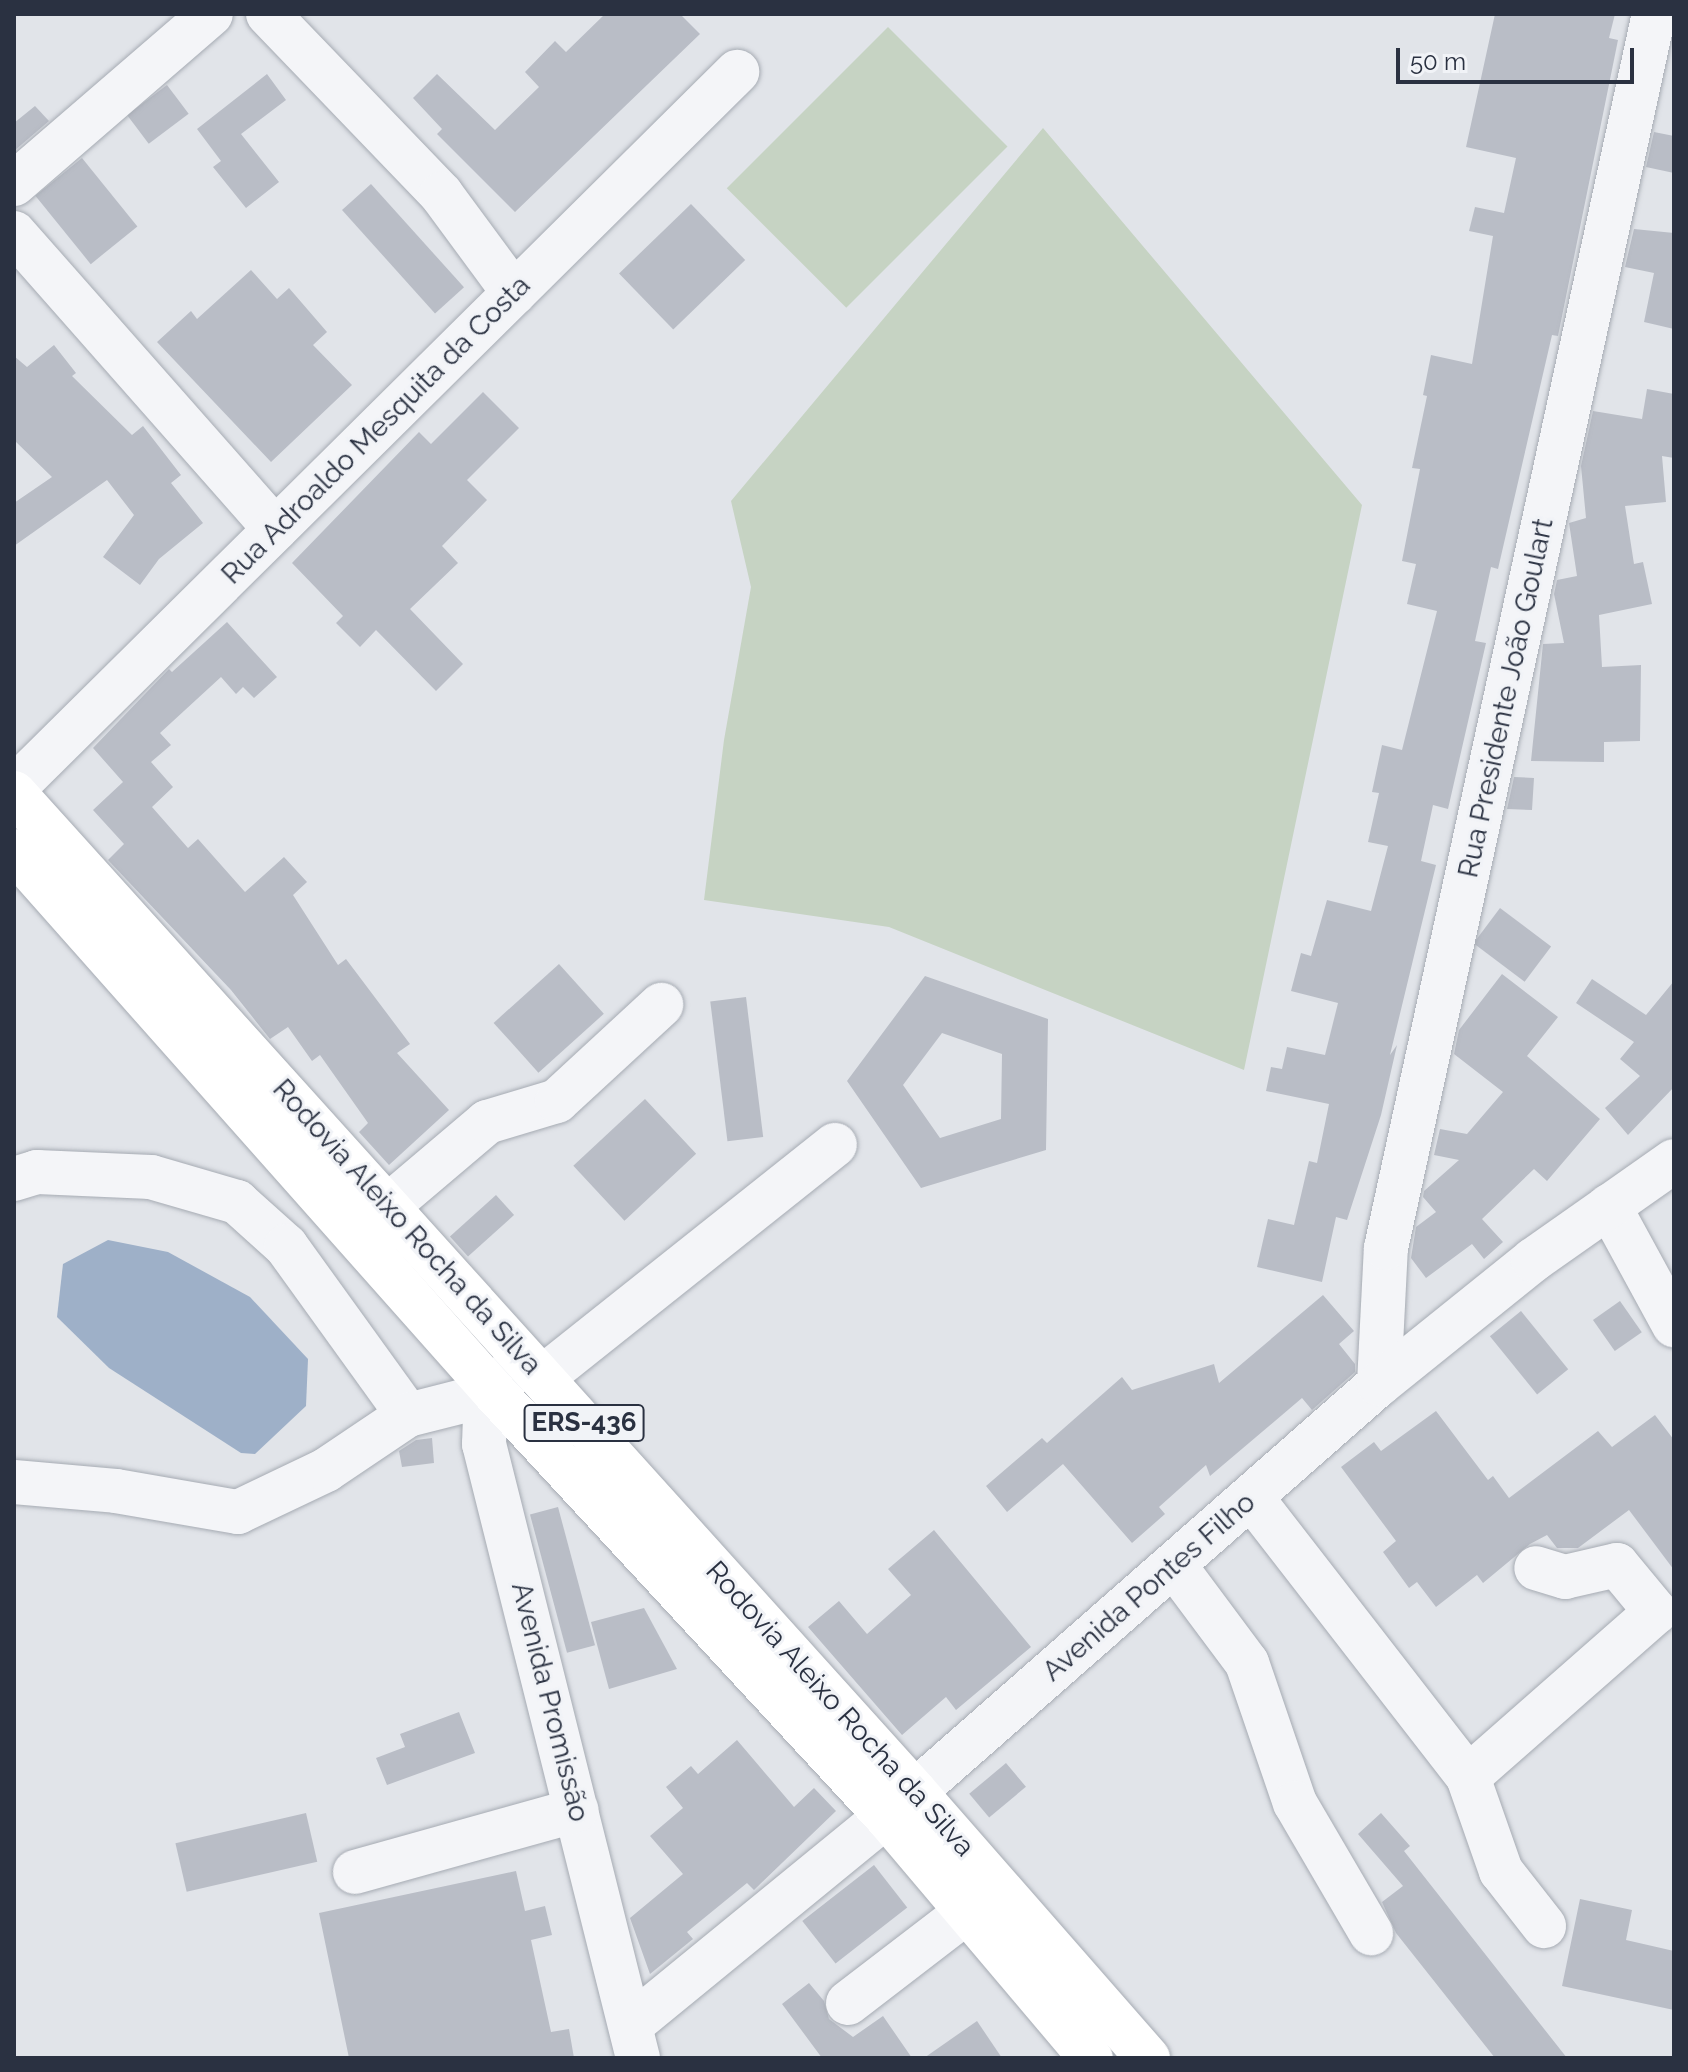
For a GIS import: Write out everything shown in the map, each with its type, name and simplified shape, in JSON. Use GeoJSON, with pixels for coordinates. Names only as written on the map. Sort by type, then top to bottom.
{"type":"FeatureCollection","features":[{"type":"Feature","properties":{"kind":"main road","name":"Rodovia Aleixo Rocha da Silva"},"geometry":{"type":"LineString","coordinates":[[14,790],[533,1366],[901,1804],[964,1914],[1091,2058]]}},
{"type":"Feature","properties":{"kind":"main road","name":"Rodovia Aleixo Rocha da Silva"},"geometry":{"type":"LineString","coordinates":[[14,851],[495,1393],[1148,2058]]}},
{"type":"Feature","properties":{"kind":"street"},"geometry":{"type":"LineString","coordinates":[[14,184],[211,14]]}},
{"type":"Feature","properties":{"kind":"street"},"geometry":{"type":"LineString","coordinates":[[268,14],[441,194],[514,293]]}},
{"type":"Feature","properties":{"kind":"street","name":"Rua Presidente João Goulart"},"geometry":{"type":"LineString","coordinates":[[1379,1384],[1386,1248],[1654,14]]}},
{"type":"Feature","properties":{"kind":"street","name":"Rua Adroaldo Mesquita da Costa"},"geometry":{"type":"LineString","coordinates":[[14,790],[737,72]]}},
{"type":"Feature","properties":{"kind":"street"},"geometry":{"type":"LineString","coordinates":[[14,233],[275,529]]}},
{"type":"Feature","properties":{"kind":"street"},"geometry":{"type":"LineString","coordinates":[[388,1206],[487,1122],[557,1101],[661,1005]]}},
{"type":"Feature","properties":{"kind":"street","name":"Avenida Promissão"},"geometry":{"type":"LineString","coordinates":[[635,2041],[484,1444],[485,1416],[495,1393],[835,1145]]}},
{"type":"Feature","properties":{"kind":"street","name":"Avenida Pontes Filho"},"geometry":{"type":"LineString","coordinates":[[635,2041],[1379,1384],[1533,1260],[1674,1161]]}},
{"type":"Feature","properties":{"kind":"street"},"geometry":{"type":"LineString","coordinates":[[14,1179],[37,1172],[151,1177],[237,1202],[286,1246],[408,1415]]}},
{"type":"Feature","properties":{"kind":"street"},"geometry":{"type":"LineString","coordinates":[[1609,1206],[1674,1325]]}},
{"type":"Feature","properties":{"kind":"street"},"geometry":{"type":"LineString","coordinates":[[14,1482],[116,1491],[238,1512],[326,1470],[408,1415],[495,1393]]}},
{"type":"Feature","properties":{"kind":"street"},"geometry":{"type":"LineString","coordinates":[[1251,1497],[1468,1777],[1501,1871],[1544,1926]]}},
{"type":"Feature","properties":{"kind":"street"},"geometry":{"type":"LineString","coordinates":[[1174,1565],[1247,1663],[1295,1803],[1371,1933]]}},
{"type":"Feature","properties":{"kind":"street"},"geometry":{"type":"LineString","coordinates":[[1468,1777],[1665,1614],[1617,1565],[1565,1577],[1536,1568]]}},
{"type":"Feature","properties":{"kind":"street"},"geometry":{"type":"LineString","coordinates":[[355,1872],[577,1810]]}},
{"type":"Feature","properties":{"kind":"street"},"geometry":{"type":"LineString","coordinates":[[848,2003],[964,1914]]}},
{"type":"Feature","properties":{"kind":"green space"},"geometry":{"type":"Polygon","coordinates":[[[888,27],[1008,147],[846,308],[727,188],[888,27]]]}},
{"type":"Feature","properties":{"kind":"green space"},"geometry":{"type":"Polygon","coordinates":[[[1043,128],[1362,505],[1244,1070],[889,927],[704,900],[724,740],[751,587],[731,501],[1043,128]]]}},
{"type":"Feature","properties":{"kind":"water"},"geometry":{"type":"Polygon","coordinates":[[[108,1240],[168,1252],[250,1297],[308,1359],[306,1406],[255,1454],[241,1453],[109,1368],[57,1317],[63,1264],[108,1240]]]}},
{"type":"Feature","properties":{"kind":"building"},"geometry":{"type":"Polygon","coordinates":[[[605,14],[680,14],[700,34],[515,212],[437,134],[442,129],[413,98],[437,74],[495,130],[539,87],[525,72],[555,41],[566,52],[605,14]]]}},
{"type":"Feature","properties":{"kind":"building"},"geometry":{"type":"Polygon","coordinates":[[[1495,14],[1615,14],[1609,38],[1618,40],[1558,336],[1552,335],[1498,569],[1491,567],[1475,641],[1486,643],[1448,809],[1433,805],[1421,861],[1436,865],[1390,1055],[1397,1045],[1381,1115],[1347,1220],[1336,1217],[1322,1282],[1257,1267],[1268,1219],[1294,1225],[1309,1161],[1317,1163],[1329,1104],[1266,1091],[1271,1067],[1282,1069],[1287,1047],[1325,1055],[1338,1003],[1291,991],[1301,953],[1311,956],[1327,900],[1371,911],[1388,846],[1368,842],[1379,793],[1372,792],[1382,745],[1402,750],[1437,611],[1407,604],[1416,564],[1402,561],[1420,469],[1412,468],[1427,396],[1423,395],[1431,355],[1472,364],[1493,236],[1469,231],[1475,207],[1504,213],[1516,158],[1466,147],[1495,14]]]}},
{"type":"Feature","properties":{"kind":"building"},"geometry":{"type":"Polygon","coordinates":[[[267,74],[286,100],[241,134],[279,182],[246,208],[213,167],[221,161],[197,129],[267,74]]]}},
{"type":"Feature","properties":{"kind":"building"},"geometry":{"type":"Polygon","coordinates":[[[167,85],[189,114],[149,144],[127,115],[167,85]]]}},
{"type":"Feature","properties":{"kind":"building"},"geometry":{"type":"Polygon","coordinates":[[[35,106],[49,121],[14,151],[14,123],[35,106]]]}},
{"type":"Feature","properties":{"kind":"building"},"geometry":{"type":"Polygon","coordinates":[[[1654,132],[1674,136],[1674,173],[1646,167],[1654,132]]]}},
{"type":"Feature","properties":{"kind":"building"},"geometry":{"type":"Polygon","coordinates":[[[82,158],[137,226],[91,264],[35,196],[82,158]]]}},
{"type":"Feature","properties":{"kind":"building"},"geometry":{"type":"Polygon","coordinates":[[[371,184],[464,287],[435,313],[342,210],[371,184]]]}},
{"type":"Feature","properties":{"kind":"building"},"geometry":{"type":"Polygon","coordinates":[[[691,204],[745,260],[673,330],[619,273],[691,204]]]}},
{"type":"Feature","properties":{"kind":"building"},"geometry":{"type":"Polygon","coordinates":[[[1634,229],[1674,233],[1674,329],[1644,322],[1654,273],[1625,267],[1634,229]]]}},
{"type":"Feature","properties":{"kind":"building"},"geometry":{"type":"Polygon","coordinates":[[[251,270],[277,299],[289,288],[327,332],[313,345],[352,385],[271,462],[157,342],[191,311],[197,319],[251,270]]]}},
{"type":"Feature","properties":{"kind":"building"},"geometry":{"type":"Polygon","coordinates":[[[54,345],[76,373],[72,376],[132,435],[143,426],[181,475],[171,483],[203,523],[159,559],[140,585],[103,557],[134,515],[107,480],[14,546],[14,503],[52,477],[14,440],[14,356],[27,367],[54,345]]]}},
{"type":"Feature","properties":{"kind":"building"},"geometry":{"type":"Polygon","coordinates":[[[1647,389],[1674,394],[1674,458],[1662,456],[1666,502],[1625,506],[1634,564],[1643,562],[1652,604],[1599,615],[1602,667],[1641,665],[1640,741],[1604,742],[1604,762],[1531,761],[1543,644],[1564,643],[1554,594],[1557,580],[1577,576],[1569,523],[1586,518],[1581,466],[1593,411],[1642,419],[1647,389]]]}},
{"type":"Feature","properties":{"kind":"building"},"geometry":{"type":"Polygon","coordinates":[[[483,392],[519,428],[467,480],[487,500],[442,546],[458,563],[410,609],[463,664],[436,691],[376,630],[360,647],[336,623],[343,616],[292,563],[419,432],[431,444],[483,392]]]}},
{"type":"Feature","properties":{"kind":"building"},"geometry":{"type":"Polygon","coordinates":[[[227,622],[277,677],[254,698],[243,687],[236,694],[221,677],[160,733],[171,745],[151,762],[173,787],[152,807],[188,848],[198,839],[245,892],[284,857],[307,882],[293,895],[338,965],[346,959],[410,1044],[397,1053],[449,1110],[389,1165],[359,1132],[368,1123],[320,1055],[312,1061],[288,1027],[270,1039],[231,990],[108,860],[124,844],[93,810],[123,782],[93,748],[169,669],[172,672],[227,622]]]}},
{"type":"Feature","properties":{"kind":"building"},"geometry":{"type":"Polygon","coordinates":[[[1514,777],[1534,778],[1532,810],[1507,809],[1514,777]]]}},
{"type":"Feature","properties":{"kind":"building"},"geometry":{"type":"Polygon","coordinates":[[[1500,908],[1551,947],[1525,982],[1474,943],[1500,908]]]}},
{"type":"Feature","properties":{"kind":"building"},"geometry":{"type":"Polygon","coordinates":[[[559,964],[604,1014],[538,1073],[494,1023],[559,964]]]}},
{"type":"Feature","properties":{"kind":"building"},"geometry":{"type":"Polygon","coordinates":[[[1502,974],[1558,1017],[1527,1056],[1600,1119],[1547,1181],[1534,1169],[1482,1219],[1503,1242],[1484,1259],[1472,1244],[1426,1278],[1411,1258],[1416,1227],[1436,1212],[1423,1197],[1424,1191],[1459,1160],[1434,1155],[1440,1129],[1467,1134],[1503,1092],[1454,1054],[1459,1030],[1502,974]]]}},
{"type":"Feature","properties":{"kind":"building"},"geometry":{"type":"Polygon","coordinates":[[[925,976],[1048,1019],[1046,1150],[921,1188],[847,1081],[925,976]],[[942,1033],[903,1085],[940,1138],[1001,1119],[1002,1054],[942,1033]]]}},
{"type":"Feature","properties":{"kind":"building"},"geometry":{"type":"Polygon","coordinates":[[[1592,979],[1646,1015],[1674,981],[1674,1087],[1628,1135],[1605,1108],[1640,1076],[1620,1059],[1634,1042],[1576,1003],[1592,979]]]}},
{"type":"Feature","properties":{"kind":"building"},"geometry":{"type":"Polygon","coordinates":[[[746,997],[763,1137],[727,1141],[710,1001],[746,997]]]}},
{"type":"Feature","properties":{"kind":"building"},"geometry":{"type":"Polygon","coordinates":[[[645,1099],[696,1154],[624,1221],[573,1166],[645,1099]]]}},
{"type":"Feature","properties":{"kind":"building"},"geometry":{"type":"Polygon","coordinates":[[[496,1195],[514,1215],[468,1257],[450,1236],[496,1195]]]}},
{"type":"Feature","properties":{"kind":"building"},"geometry":{"type":"Polygon","coordinates":[[[1323,1295],[1354,1331],[1339,1344],[1355,1364],[1355,1372],[1312,1410],[1302,1398],[1210,1476],[1206,1465],[1159,1507],[1165,1514],[1132,1543],[1063,1464],[1007,1512],[986,1486],[1042,1438],[1047,1443],[1122,1377],[1132,1390],[1214,1364],[1219,1383],[1323,1295]]]}},
{"type":"Feature","properties":{"kind":"building"},"geometry":{"type":"Polygon","coordinates":[[[1620,1301],[1642,1332],[1615,1351],[1593,1320],[1620,1301]]]}},
{"type":"Feature","properties":{"kind":"building"},"geometry":{"type":"Polygon","coordinates":[[[1521,1311],[1568,1369],[1537,1394],[1490,1336],[1521,1311]]]}},
{"type":"Feature","properties":{"kind":"building"},"geometry":{"type":"Polygon","coordinates":[[[1436,1411],[1488,1480],[1493,1476],[1509,1498],[1598,1431],[1612,1447],[1655,1415],[1674,1440],[1674,1570],[1629,1510],[1578,1548],[1557,1548],[1547,1535],[1530,1544],[1483,1583],[1477,1575],[1436,1607],[1417,1582],[1409,1588],[1383,1552],[1396,1541],[1341,1467],[1374,1442],[1381,1451],[1436,1411]]]}},
{"type":"Feature","properties":{"kind":"building"},"geometry":{"type":"Polygon","coordinates":[[[432,1438],[434,1463],[402,1467],[399,1451],[416,1440],[432,1438]]]}},
{"type":"Feature","properties":{"kind":"building"},"geometry":{"type":"Polygon","coordinates":[[[558,1507],[595,1645],[567,1653],[530,1515],[558,1507]]]}},
{"type":"Feature","properties":{"kind":"building"},"geometry":{"type":"Polygon","coordinates":[[[934,1530],[1031,1647],[956,1710],[946,1697],[902,1735],[808,1627],[839,1601],[867,1634],[911,1595],[888,1569],[934,1530]]]}},
{"type":"Feature","properties":{"kind":"building"},"geometry":{"type":"Polygon","coordinates":[[[644,1608],[677,1669],[609,1689],[591,1622],[644,1608]]]}},
{"type":"Feature","properties":{"kind":"building"},"geometry":{"type":"Polygon","coordinates":[[[459,1712],[475,1753],[387,1785],[376,1758],[405,1747],[400,1734],[459,1712]]]}},
{"type":"Feature","properties":{"kind":"building"},"geometry":{"type":"Polygon","coordinates":[[[737,1740],[794,1807],[814,1788],[836,1811],[754,1890],[747,1883],[687,1932],[693,1939],[650,1974],[630,1918],[683,1874],[650,1836],[683,1808],[666,1787],[691,1766],[698,1774],[737,1740]]]}},
{"type":"Feature","properties":{"kind":"building"},"geometry":{"type":"Polygon","coordinates":[[[1006,1763],[1026,1787],[989,1818],[969,1794],[1006,1763]]]}},
{"type":"Feature","properties":{"kind":"building"},"geometry":{"type":"Polygon","coordinates":[[[306,1813],[317,1862],[187,1892],[175,1843],[306,1813]]]}},
{"type":"Feature","properties":{"kind":"building"},"geometry":{"type":"Polygon","coordinates":[[[1381,1813],[1410,1846],[1404,1851],[1567,2058],[1495,2058],[1396,1933],[1382,1902],[1403,1886],[1358,1834],[1381,1813]]]}},
{"type":"Feature","properties":{"kind":"building"},"geometry":{"type":"Polygon","coordinates":[[[874,1865],[907,1908],[836,1964],[802,1921],[874,1865]]]}},
{"type":"Feature","properties":{"kind":"building"},"geometry":{"type":"Polygon","coordinates":[[[516,1871],[525,1911],[545,1906],[552,1935],[531,1940],[551,2032],[569,2029],[574,2058],[349,2058],[319,1913],[516,1871]]]}},
{"type":"Feature","properties":{"kind":"building"},"geometry":{"type":"Polygon","coordinates":[[[1580,1899],[1632,1910],[1626,1940],[1674,1951],[1674,2010],[1562,1986],[1580,1899]]]}},
{"type":"Feature","properties":{"kind":"building"},"geometry":{"type":"Polygon","coordinates":[[[809,1983],[824,2001],[829,2019],[853,2037],[883,2016],[912,2058],[822,2058],[782,2004],[809,1983]]]}},
{"type":"Feature","properties":{"kind":"building"},"geometry":{"type":"Polygon","coordinates":[[[977,2021],[1002,2058],[924,2058],[977,2021]]]}}]}
